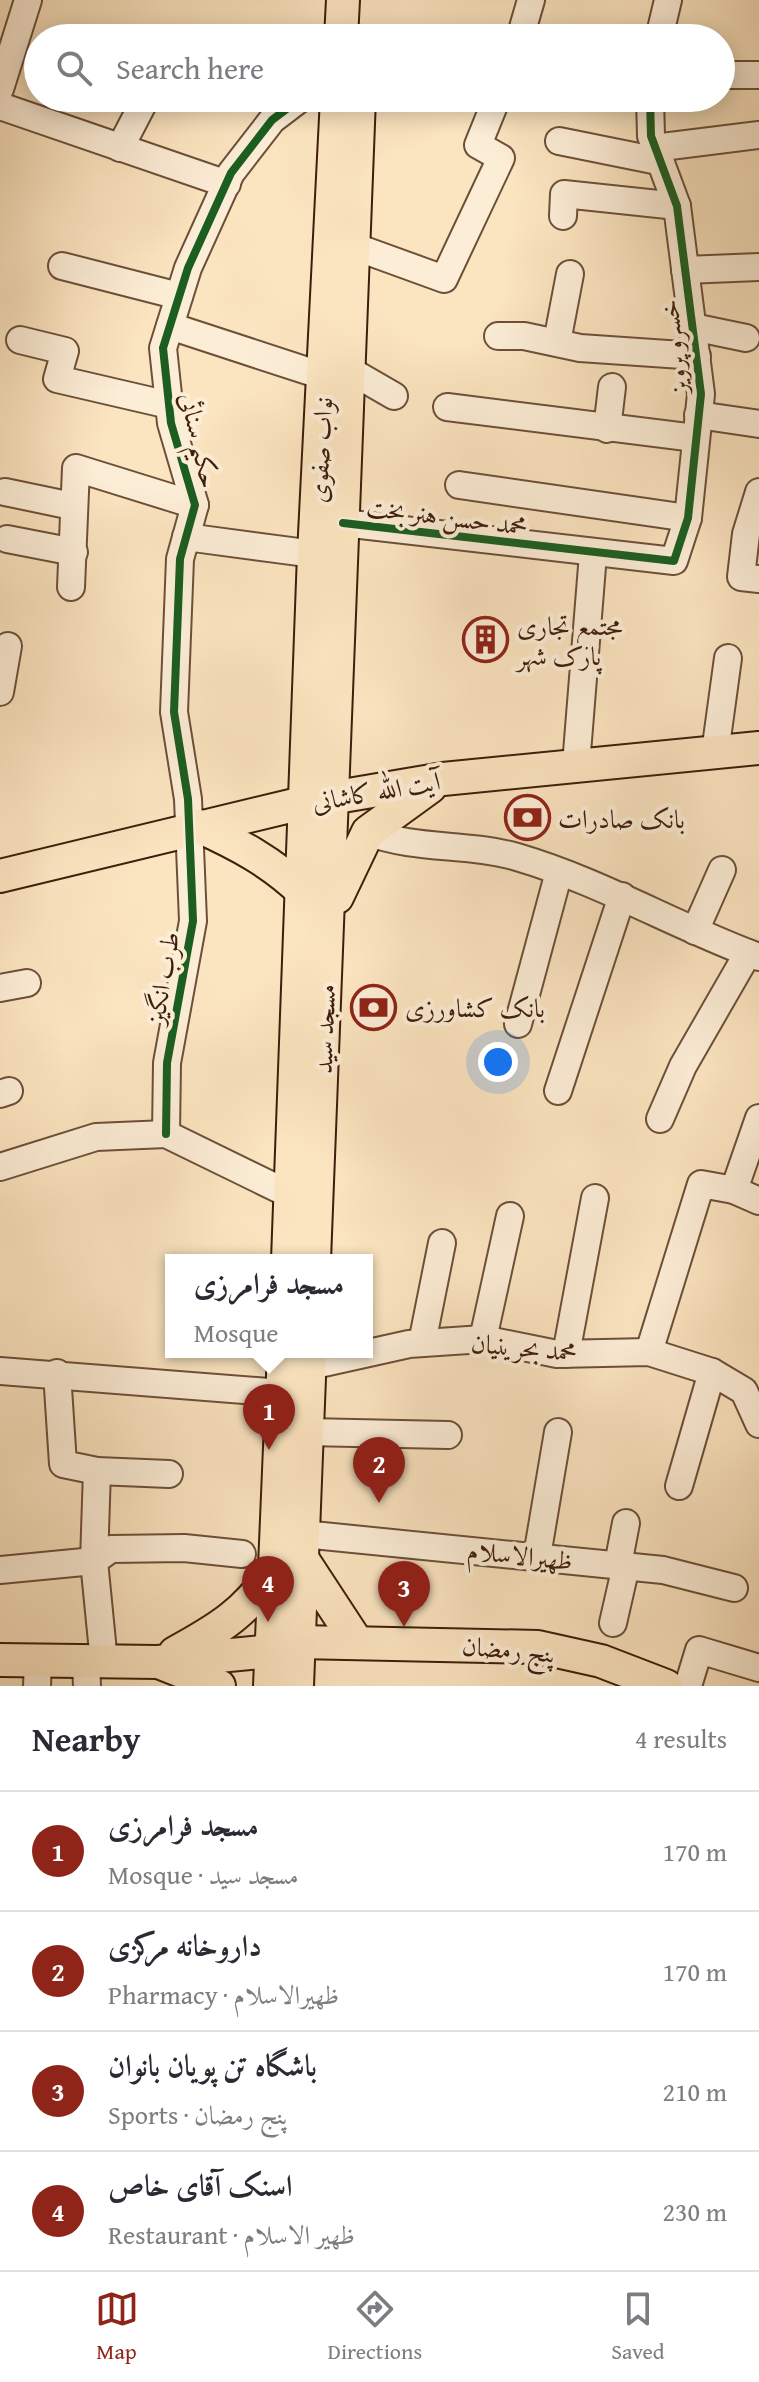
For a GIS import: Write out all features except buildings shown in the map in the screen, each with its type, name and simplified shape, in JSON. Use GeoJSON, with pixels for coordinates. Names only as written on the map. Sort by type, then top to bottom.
{"type":"FeatureCollection","features":[{"type":"Feature","properties":{"kind":"main road"},"geometry":{"type":"LineString","coordinates":[[342,24],[343,0]]}},
{"type":"Feature","properties":{"kind":"main road"},"geometry":{"type":"LineString","coordinates":[[363,24],[364,0]]}},
{"type":"Feature","properties":{"kind":"main road","name":"نواب صفوی"},"geometry":{"type":"LineString","coordinates":[[321,800],[343,523],[336,373],[337,112]]}},
{"type":"Feature","properties":{"kind":"main road","name":"نواب صفوی"},"geometry":{"type":"LineString","coordinates":[[321,800],[314,554],[353,246],[358,112]]}},
{"type":"Feature","properties":{"kind":"main road","name":"آیت الله کاشانی"},"geometry":{"type":"LineString","coordinates":[[0,876],[193,828],[321,800],[443,779],[759,748]]}},
{"type":"Feature","properties":{"kind":"main road"},"geometry":{"type":"LineString","coordinates":[[329,915],[368,832],[443,779]]}},
{"type":"Feature","properties":{"kind":"main road","name":"مسجد سید"},"geometry":{"type":"LineString","coordinates":[[288,1254],[304,893],[321,800]]}},
{"type":"Feature","properties":{"kind":"main road","name":"مسجد سید"},"geometry":{"type":"LineString","coordinates":[[314,1254],[329,915],[321,800]]}},
{"type":"Feature","properties":{"kind":"main road"},"geometry":{"type":"LineString","coordinates":[[193,828],[245,847],[280,870],[304,893]]}},
{"type":"Feature","properties":{"kind":"main road"},"geometry":{"type":"LineString","coordinates":[[300,1358],[282,1393],[293,1553],[356,1641]]}},
{"type":"Feature","properties":{"kind":"main road"},"geometry":{"type":"LineString","coordinates":[[270,1686],[281,1638],[307,1432],[301,1358]]}},
{"type":"Feature","properties":{"kind":"main road"},"geometry":{"type":"LineString","coordinates":[[171,1660],[255,1600],[293,1553]]}},
{"type":"Feature","properties":{"kind":"main road"},"geometry":{"type":"LineString","coordinates":[[0,1660],[38,1674],[92,1670],[171,1660],[281,1638]]}},
{"type":"Feature","properties":{"kind":"main road"},"geometry":{"type":"LineString","coordinates":[[281,1638],[297,1686]]}},
{"type":"Feature","properties":{"kind":"main road","name":"پنج رمضان"},"geometry":{"type":"LineString","coordinates":[[281,1638],[538,1647],[619,1677],[666,1686]]}},
{"type":"Feature","properties":{"kind":"main road"},"geometry":{"type":"LineString","coordinates":[[171,1660],[219,1686]]}},
{"type":"Feature","properties":{"kind":"street"},"geometry":{"type":"LineString","coordinates":[[0,89],[28,0]]}},
{"type":"Feature","properties":{"kind":"street"},"geometry":{"type":"LineString","coordinates":[[524,24],[531,0]]}},
{"type":"Feature","properties":{"kind":"street"},"geometry":{"type":"LineString","coordinates":[[662,24],[668,0]]}},
{"type":"Feature","properties":{"kind":"street"},"geometry":{"type":"LineString","coordinates":[[735,75],[759,75]]}},
{"type":"Feature","properties":{"kind":"street"},"geometry":{"type":"LineString","coordinates":[[0,106],[227,184]]}},
{"type":"Feature","properties":{"kind":"street"},"geometry":{"type":"LineString","coordinates":[[120,148],[139,112]]}},
{"type":"Feature","properties":{"kind":"street","name":"حکیم سنائی"},"geometry":{"type":"LineString","coordinates":[[193,828],[174,712],[180,559],[195,505],[169,405],[163,348],[179,296],[227,184],[280,112]]}},
{"type":"Feature","properties":{"kind":"street"},"geometry":{"type":"LineString","coordinates":[[353,246],[444,279],[501,158],[478,145],[491,112]]}},
{"type":"Feature","properties":{"kind":"street","name":"خسرو پرویز"},"geometry":{"type":"LineString","coordinates":[[593,554],[674,561],[688,518],[701,394],[677,206],[656,154],[652,112]]}},
{"type":"Feature","properties":{"kind":"street"},"geometry":{"type":"LineString","coordinates":[[559,141],[656,154],[759,135]]}},
{"type":"Feature","properties":{"kind":"street"},"geometry":{"type":"LineString","coordinates":[[563,216],[564,194],[677,206]]}},
{"type":"Feature","properties":{"kind":"street"},"geometry":{"type":"LineString","coordinates":[[62,266],[179,296]]}},
{"type":"Feature","properties":{"kind":"street"},"geometry":{"type":"LineString","coordinates":[[685,270],[759,267]]}},
{"type":"Feature","properties":{"kind":"street"},"geometry":{"type":"LineString","coordinates":[[557,342],[570,274]]}},
{"type":"Feature","properties":{"kind":"street"},"geometry":{"type":"LineString","coordinates":[[170,326],[336,373],[394,396]]}},
{"type":"Feature","properties":{"kind":"street"},"geometry":{"type":"LineString","coordinates":[[693,327],[746,338]]}},
{"type":"Feature","properties":{"kind":"street"},"geometry":{"type":"LineString","coordinates":[[498,336],[524,336],[580,348],[697,356]]}},
{"type":"Feature","properties":{"kind":"street"},"geometry":{"type":"LineString","coordinates":[[20,340],[65,351],[57,379],[169,405]]}},
{"type":"Feature","properties":{"kind":"street"},"geometry":{"type":"LineString","coordinates":[[607,429],[612,387]]}},
{"type":"Feature","properties":{"kind":"street"},"geometry":{"type":"LineString","coordinates":[[447,407],[607,429],[759,424]]}},
{"type":"Feature","properties":{"kind":"street"},"geometry":{"type":"LineString","coordinates":[[71,587],[74,552],[72,506],[76,468],[195,505]]}},
{"type":"Feature","properties":{"kind":"street"},"geometry":{"type":"LineString","coordinates":[[459,485],[688,518]]}},
{"type":"Feature","properties":{"kind":"street"},"geometry":{"type":"LineString","coordinates":[[5,492],[72,506]]}},
{"type":"Feature","properties":{"kind":"street"},"geometry":{"type":"LineString","coordinates":[[750,578],[746,534],[759,492]]}},
{"type":"Feature","properties":{"kind":"street","name":"محمد حسن هنر بخت"},"geometry":{"type":"LineString","coordinates":[[343,523],[593,554]]}},
{"type":"Feature","properties":{"kind":"street"},"geometry":{"type":"LineString","coordinates":[[186,537],[314,554]]}},
{"type":"Feature","properties":{"kind":"street"},"geometry":{"type":"LineString","coordinates":[[7,539],[74,552]]}},
{"type":"Feature","properties":{"kind":"street"},"geometry":{"type":"LineString","coordinates":[[576,765],[593,554]]}},
{"type":"Feature","properties":{"kind":"street"},"geometry":{"type":"LineString","coordinates":[[0,692],[8,646]]}},
{"type":"Feature","properties":{"kind":"street"},"geometry":{"type":"LineString","coordinates":[[715,753],[728,658]]}},
{"type":"Feature","properties":{"kind":"street","name":"طرب انگیز"},"geometry":{"type":"LineString","coordinates":[[166,1134],[167,1063],[193,921],[193,828]]}},
{"type":"Feature","properties":{"kind":"street"},"geometry":{"type":"LineString","coordinates":[[368,832],[389,840],[514,856],[622,896],[754,955],[683,1066],[660,1119]]}},
{"type":"Feature","properties":{"kind":"street"},"geometry":{"type":"LineString","coordinates":[[695,931],[722,870]]}},
{"type":"Feature","properties":{"kind":"street"},"geometry":{"type":"LineString","coordinates":[[518,1024],[559,872]]}},
{"type":"Feature","properties":{"kind":"street"},"geometry":{"type":"LineString","coordinates":[[558,1091],[622,896]]}},
{"type":"Feature","properties":{"kind":"street"},"geometry":{"type":"LineString","coordinates":[[0,988],[27,983]]}},
{"type":"Feature","properties":{"kind":"street"},"geometry":{"type":"LineString","coordinates":[[734,1190],[759,1118]]}},
{"type":"Feature","properties":{"kind":"street"},"geometry":{"type":"LineString","coordinates":[[0,1167],[96,1137],[166,1134],[291,1195]]}},
{"type":"Feature","properties":{"kind":"street"},"geometry":{"type":"LineString","coordinates":[[649,1352],[701,1184],[734,1190],[759,1201]]}},
{"type":"Feature","properties":{"kind":"street"},"geometry":{"type":"LineString","coordinates":[[566,1354],[595,1198]]}},
{"type":"Feature","properties":{"kind":"street"},"geometry":{"type":"LineString","coordinates":[[483,1339],[510,1216]]}},
{"type":"Feature","properties":{"kind":"street"},"geometry":{"type":"LineString","coordinates":[[401,1346],[442,1243]]}},
{"type":"Feature","properties":{"kind":"street","name":"محمد بحرینیان"},"geometry":{"type":"LineString","coordinates":[[373,1349],[483,1339],[566,1354],[649,1352],[744,1391],[759,1424]]}},
{"type":"Feature","properties":{"kind":"street"},"geometry":{"type":"LineString","coordinates":[[0,1371],[57,1373],[282,1393]]}},
{"type":"Feature","properties":{"kind":"street"},"geometry":{"type":"LineString","coordinates":[[57,1373],[63,1464],[97,1471],[169,1474]]}},
{"type":"Feature","properties":{"kind":"street"},"geometry":{"type":"LineString","coordinates":[[679,1486],[709,1379]]}},
{"type":"Feature","properties":{"kind":"street"},"geometry":{"type":"LineString","coordinates":[[307,1432],[448,1435]]}},
{"type":"Feature","properties":{"kind":"street"},"geometry":{"type":"LineString","coordinates":[[537,1556],[558,1432]]}},
{"type":"Feature","properties":{"kind":"street"},"geometry":{"type":"LineString","coordinates":[[92,1670],[97,1471]]}},
{"type":"Feature","properties":{"kind":"street"},"geometry":{"type":"LineString","coordinates":[[613,1623],[626,1523]]}},
{"type":"Feature","properties":{"kind":"street"},"geometry":{"type":"LineString","coordinates":[[0,1570],[94,1561],[111,1549],[184,1548],[242,1554]]}},
{"type":"Feature","properties":{"kind":"street","name":"ظهیرالاسلام"},"geometry":{"type":"LineString","coordinates":[[293,1553],[537,1556],[663,1570],[734,1588]]}},
{"type":"Feature","properties":{"kind":"street"},"geometry":{"type":"LineString","coordinates":[[688,1686],[699,1650],[759,1668]]}},
{"type":"Feature","properties":{"kind":"cycle path"},"geometry":{"type":"LineString","coordinates":[[166,1134],[167,1063],[193,921],[188,799],[174,712],[180,559],[195,505],[171,423],[163,348],[188,268],[231,173],[272,120],[283,112]]}},
{"type":"Feature","properties":{"kind":"cycle path"},"geometry":{"type":"LineString","coordinates":[[343,523],[674,561],[688,518],[701,394],[677,206],[651,136],[650,112]]}},
{"type":"Feature","properties":{"kind":"place","name":"مجتمع تجاری پارک شهر"},"geometry":{"type":"Point","coordinates":[486,640]}},
{"type":"Feature","properties":{"kind":"place","name":"بانک صادرات"},"geometry":{"type":"Point","coordinates":[527,818]}},
{"type":"Feature","properties":{"kind":"place","name":"بانک کشاورزی"},"geometry":{"type":"Point","coordinates":[374,1007]}},
{"type":"Feature","properties":{"kind":"place","name":"مسجد فرامرزی"},"geometry":{"type":"Point","coordinates":[269,1450]}},
{"type":"Feature","properties":{"kind":"place","name":"داروخانه مرکزی"},"geometry":{"type":"Point","coordinates":[379,1503]}},
{"type":"Feature","properties":{"kind":"place","name":"اسنک آقای خاص"},"geometry":{"type":"Point","coordinates":[268,1622]}},
{"type":"Feature","properties":{"kind":"place","name":"باشگاه تن پویان بانوان"},"geometry":{"type":"Point","coordinates":[404,1627]}}]}
